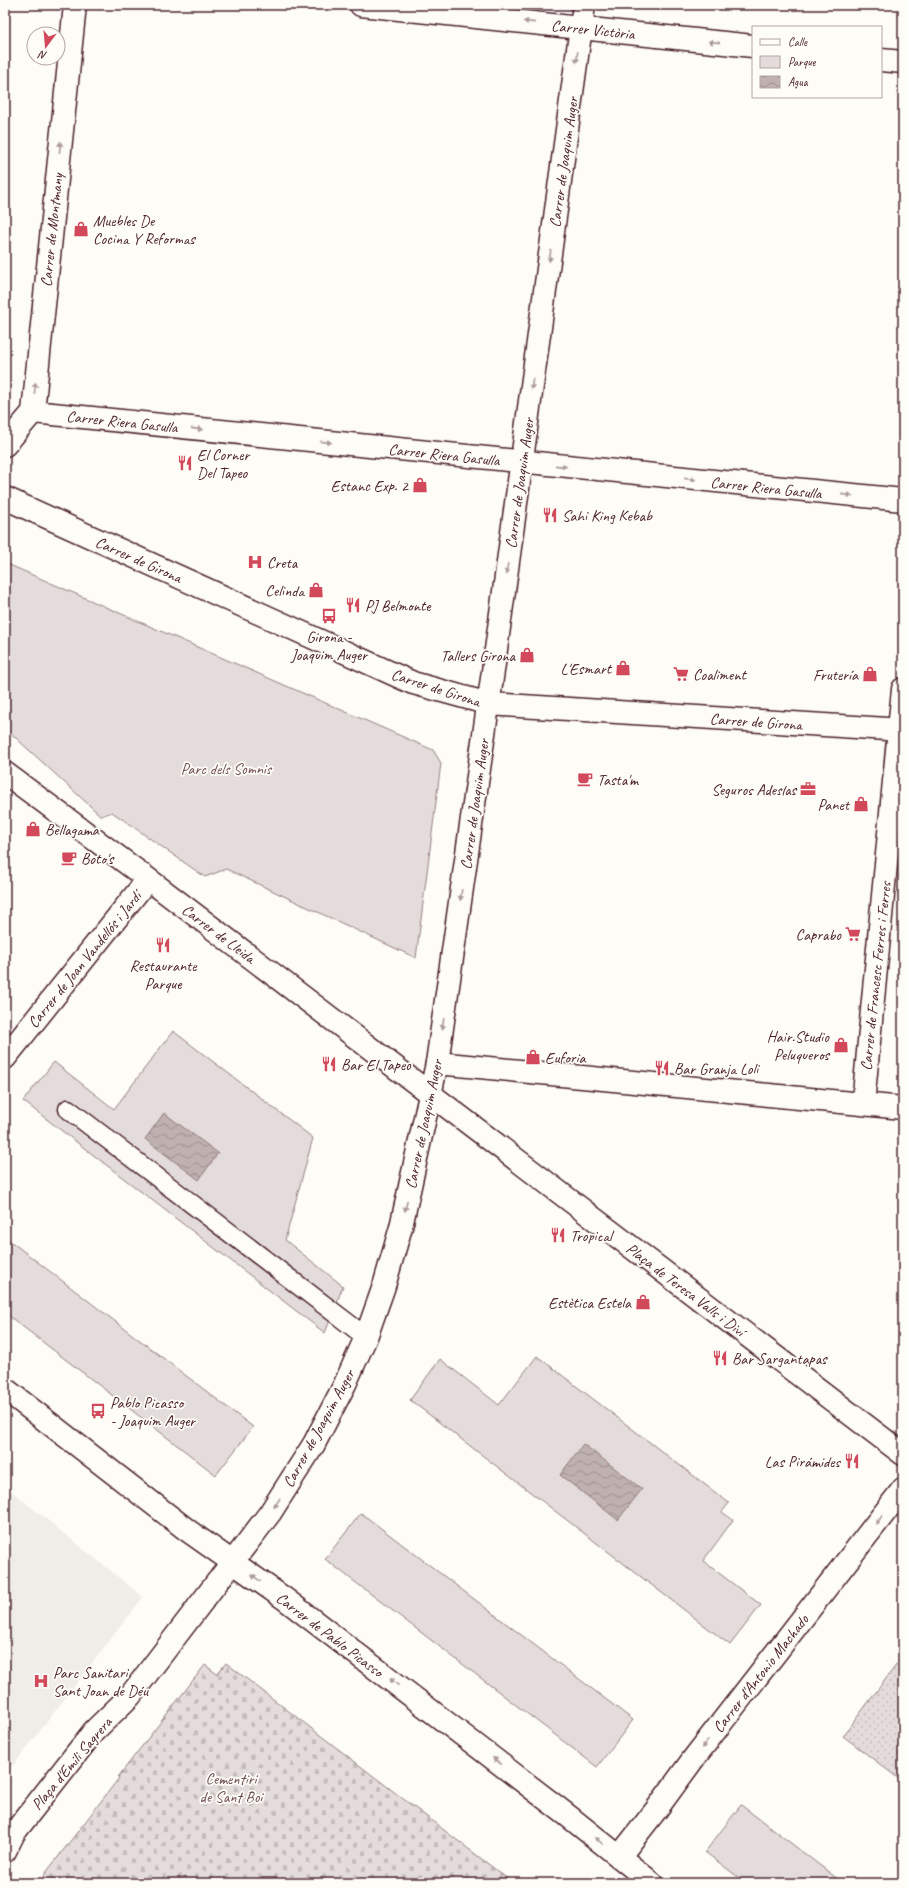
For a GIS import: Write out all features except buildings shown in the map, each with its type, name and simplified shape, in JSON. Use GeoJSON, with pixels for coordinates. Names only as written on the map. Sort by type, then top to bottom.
{"type":"FeatureCollection","features":[{"type":"Feature","properties":{"kind":"street","name":"Carrer de Montmany"},"geometry":{"type":"LineString","coordinates":[[33,412],[75,5]]}},
{"type":"Feature","properties":{"kind":"street","name":"Carrer Victòria"},"geometry":{"type":"LineString","coordinates":[[361,5],[752,46]]}},
{"type":"Feature","properties":{"kind":"street","name":"Carrer de Joaquim Auger"},"geometry":{"type":"LineString","coordinates":[[234,1562],[270,1513],[314,1444],[345,1384],[366,1337],[384,1286],[401,1227],[431,1094],[437,1063],[489,704],[584,5]]}},
{"type":"Feature","properties":{"kind":"street"},"geometry":{"type":"LineString","coordinates":[[882,60],[903,62]]}},
{"type":"Feature","properties":{"kind":"street"},"geometry":{"type":"LineString","coordinates":[[5,445],[33,412]]}},
{"type":"Feature","properties":{"kind":"street","name":"Carrer Riera Gasulla"},"geometry":{"type":"LineString","coordinates":[[33,412],[903,500]]}},
{"type":"Feature","properties":{"kind":"street","name":"Carrer de Girona"},"geometry":{"type":"LineString","coordinates":[[5,498],[413,683],[489,704],[901,729]]}},
{"type":"Feature","properties":{"kind":"street","name":"Carrer de Francesc Ferres i Ferres"},"geometry":{"type":"LineString","coordinates":[[863,1104],[901,729],[903,689]]}},
{"type":"Feature","properties":{"kind":"street","name":"Carrer de Lleida"},"geometry":{"type":"LineString","coordinates":[[5,773],[148,879],[431,1094]]}},
{"type":"Feature","properties":{"kind":"street","name":"Carrer de Joan Vandellós i Jardí"},"geometry":{"type":"LineString","coordinates":[[5,1058],[148,879]]}},
{"type":"Feature","properties":{"kind":"street"},"geometry":{"type":"LineString","coordinates":[[437,1063],[903,1108]]}},
{"type":"Feature","properties":{"kind":"street","name":"Plaça de Teresa Valls i Diví"},"geometry":{"type":"LineString","coordinates":[[431,1094],[903,1454]]}},
{"type":"Feature","properties":{"kind":"street","name":"Carrer de Pablo Picasso"},"geometry":{"type":"LineString","coordinates":[[5,1389],[187,1530],[292,1604],[567,1815],[652,1883]]}},
{"type":"Feature","properties":{"kind":"street","name":"Carrer d'Antonio Machado"},"geometry":{"type":"LineString","coordinates":[[619,1858],[694,1758],[903,1489]]}},
{"type":"Feature","properties":{"kind":"street","name":"Plaça d'Emili Sagrera"},"geometry":{"type":"LineString","coordinates":[[9,1842],[94,1731],[130,1696],[234,1562]]}},
{"type":"Feature","properties":{"kind":"lane"},"geometry":{"type":"LineString","coordinates":[[68,1109],[366,1337]]}},
{"type":"Feature","properties":{"kind":"shaded area","name":"Parc Sanitari Sant Joan de Déu"},"geometry":{"type":"Polygon","coordinates":[[[5,1486],[143,1597],[12,1767],[10,1766],[5,1772],[5,1486]]]}},
{"type":"Feature","properties":{"kind":"green space","name":"Parc dels Somnis"},"geometry":{"type":"Polygon","coordinates":[[[5,563],[433,750],[441,763],[416,958],[226,869],[205,877],[112,812],[101,816],[5,728],[5,563]]]}},
{"type":"Feature","properties":{"kind":"green space"},"geometry":{"type":"Polygon","coordinates":[[[173,1031],[313,1138],[285,1240],[343,1286],[325,1333],[23,1101],[54,1062],[114,1109],[173,1031]]]}},
{"type":"Feature","properties":{"kind":"green space"},"geometry":{"type":"Polygon","coordinates":[[[5,1237],[253,1427],[216,1475],[5,1313],[5,1237]]]}},
{"type":"Feature","properties":{"kind":"green space"},"geometry":{"type":"Polygon","coordinates":[[[537,1356],[729,1503],[722,1512],[733,1520],[703,1561],[761,1605],[730,1645],[410,1400],[440,1359],[499,1405],[537,1356]]]}},
{"type":"Feature","properties":{"kind":"green space"},"geometry":{"type":"Polygon","coordinates":[[[361,1513],[633,1720],[597,1767],[325,1559],[361,1513]]]}},
{"type":"Feature","properties":{"kind":"green space"},"geometry":{"type":"Polygon","coordinates":[[[903,1656],[903,1782],[843,1736],[903,1656]]]}},
{"type":"Feature","properties":{"kind":"green space","name":"Cementiri de Sant Boi"},"geometry":{"type":"Polygon","coordinates":[[[226,1663],[513,1883],[43,1883],[45,1874],[205,1665],[217,1674],[226,1663]]]}},
{"type":"Feature","properties":{"kind":"green space"},"geometry":{"type":"Polygon","coordinates":[[[741,1805],[843,1883],[746,1883],[705,1852],[741,1805]]]}},
{"type":"Feature","properties":{"kind":"water"},"geometry":{"type":"Polygon","coordinates":[[[164,1113],[218,1153],[199,1180],[145,1139],[164,1113]]]}},
{"type":"Feature","properties":{"kind":"water"},"geometry":{"type":"Polygon","coordinates":[[[583,1444],[642,1489],[618,1520],[560,1475],[583,1444]]]}},
{"type":"Feature","properties":{"kind":"place","name":"Muebles De Cocina Y Reformas"},"geometry":{"type":"Point","coordinates":[81,229]}},
{"type":"Feature","properties":{"kind":"place","name":"El Corner Del Tapeo"},"geometry":{"type":"Point","coordinates":[185,463]}},
{"type":"Feature","properties":{"kind":"place","name":"Estanc Exp. 2"},"geometry":{"type":"Point","coordinates":[420,485]}},
{"type":"Feature","properties":{"kind":"place","name":"Sahi King Kebab"},"geometry":{"type":"Point","coordinates":[550,515]}},
{"type":"Feature","properties":{"kind":"place","name":"Creta"},"geometry":{"type":"Point","coordinates":[255,562]}},
{"type":"Feature","properties":{"kind":"place","name":"Celinda"},"geometry":{"type":"Point","coordinates":[316,590]}},
{"type":"Feature","properties":{"kind":"place","name":"PJ Belmonte"},"geometry":{"type":"Point","coordinates":[353,605]}},
{"type":"Feature","properties":{"kind":"place","name":"Girona - Joaquim Auger"},"geometry":{"type":"Point","coordinates":[329,616]}},
{"type":"Feature","properties":{"kind":"place","name":"Tallers Girona"},"geometry":{"type":"Point","coordinates":[527,655]}},
{"type":"Feature","properties":{"kind":"place","name":"L'Esmart"},"geometry":{"type":"Point","coordinates":[623,668]}},
{"type":"Feature","properties":{"kind":"place","name":"Coaliment"},"geometry":{"type":"Point","coordinates":[681,674]}},
{"type":"Feature","properties":{"kind":"place","name":"Frutería"},"geometry":{"type":"Point","coordinates":[870,674]}},
{"type":"Feature","properties":{"kind":"place","name":"Tasta'm"},"geometry":{"type":"Point","coordinates":[585,779]}},
{"type":"Feature","properties":{"kind":"place","name":"Seguros Adeslas"},"geometry":{"type":"Point","coordinates":[808,789]}},
{"type":"Feature","properties":{"kind":"place","name":"Panet"},"geometry":{"type":"Point","coordinates":[861,804]}},
{"type":"Feature","properties":{"kind":"place","name":"Bellagama"},"geometry":{"type":"Point","coordinates":[33,829]}},
{"type":"Feature","properties":{"kind":"place","name":"Boto's"},"geometry":{"type":"Point","coordinates":[69,858]}},
{"type":"Feature","properties":{"kind":"place","name":"Caprabo"},"geometry":{"type":"Point","coordinates":[853,934]}},
{"type":"Feature","properties":{"kind":"place","name":"Restaurante Parque"},"geometry":{"type":"Point","coordinates":[163,945]}},
{"type":"Feature","properties":{"kind":"place","name":"Hair.Studio Peluqueros"},"geometry":{"type":"Point","coordinates":[841,1045]}},
{"type":"Feature","properties":{"kind":"place","name":"Euforia"},"geometry":{"type":"Point","coordinates":[533,1057]}},
{"type":"Feature","properties":{"kind":"place","name":"Bar El Tapeo"},"geometry":{"type":"Point","coordinates":[329,1064]}},
{"type":"Feature","properties":{"kind":"place","name":"Bar Granja Loli"},"geometry":{"type":"Point","coordinates":[662,1068]}},
{"type":"Feature","properties":{"kind":"place","name":"Tropical"},"geometry":{"type":"Point","coordinates":[558,1235]}},
{"type":"Feature","properties":{"kind":"place","name":"Estètica Estela"},"geometry":{"type":"Point","coordinates":[643,1302]}},
{"type":"Feature","properties":{"kind":"place","name":"Bar Sargantapas"},"geometry":{"type":"Point","coordinates":[720,1358]}},
{"type":"Feature","properties":{"kind":"place","name":"Pablo Picasso - Joaquim Auger"},"geometry":{"type":"Point","coordinates":[98,1411]}},
{"type":"Feature","properties":{"kind":"place","name":"Las Pirámides"},"geometry":{"type":"Point","coordinates":[852,1461]}},
{"type":"Feature","properties":{"kind":"place","name":"Parc Sanitari Sant Joan de Déu"},"geometry":{"type":"Point","coordinates":[41,1681]}}]}
